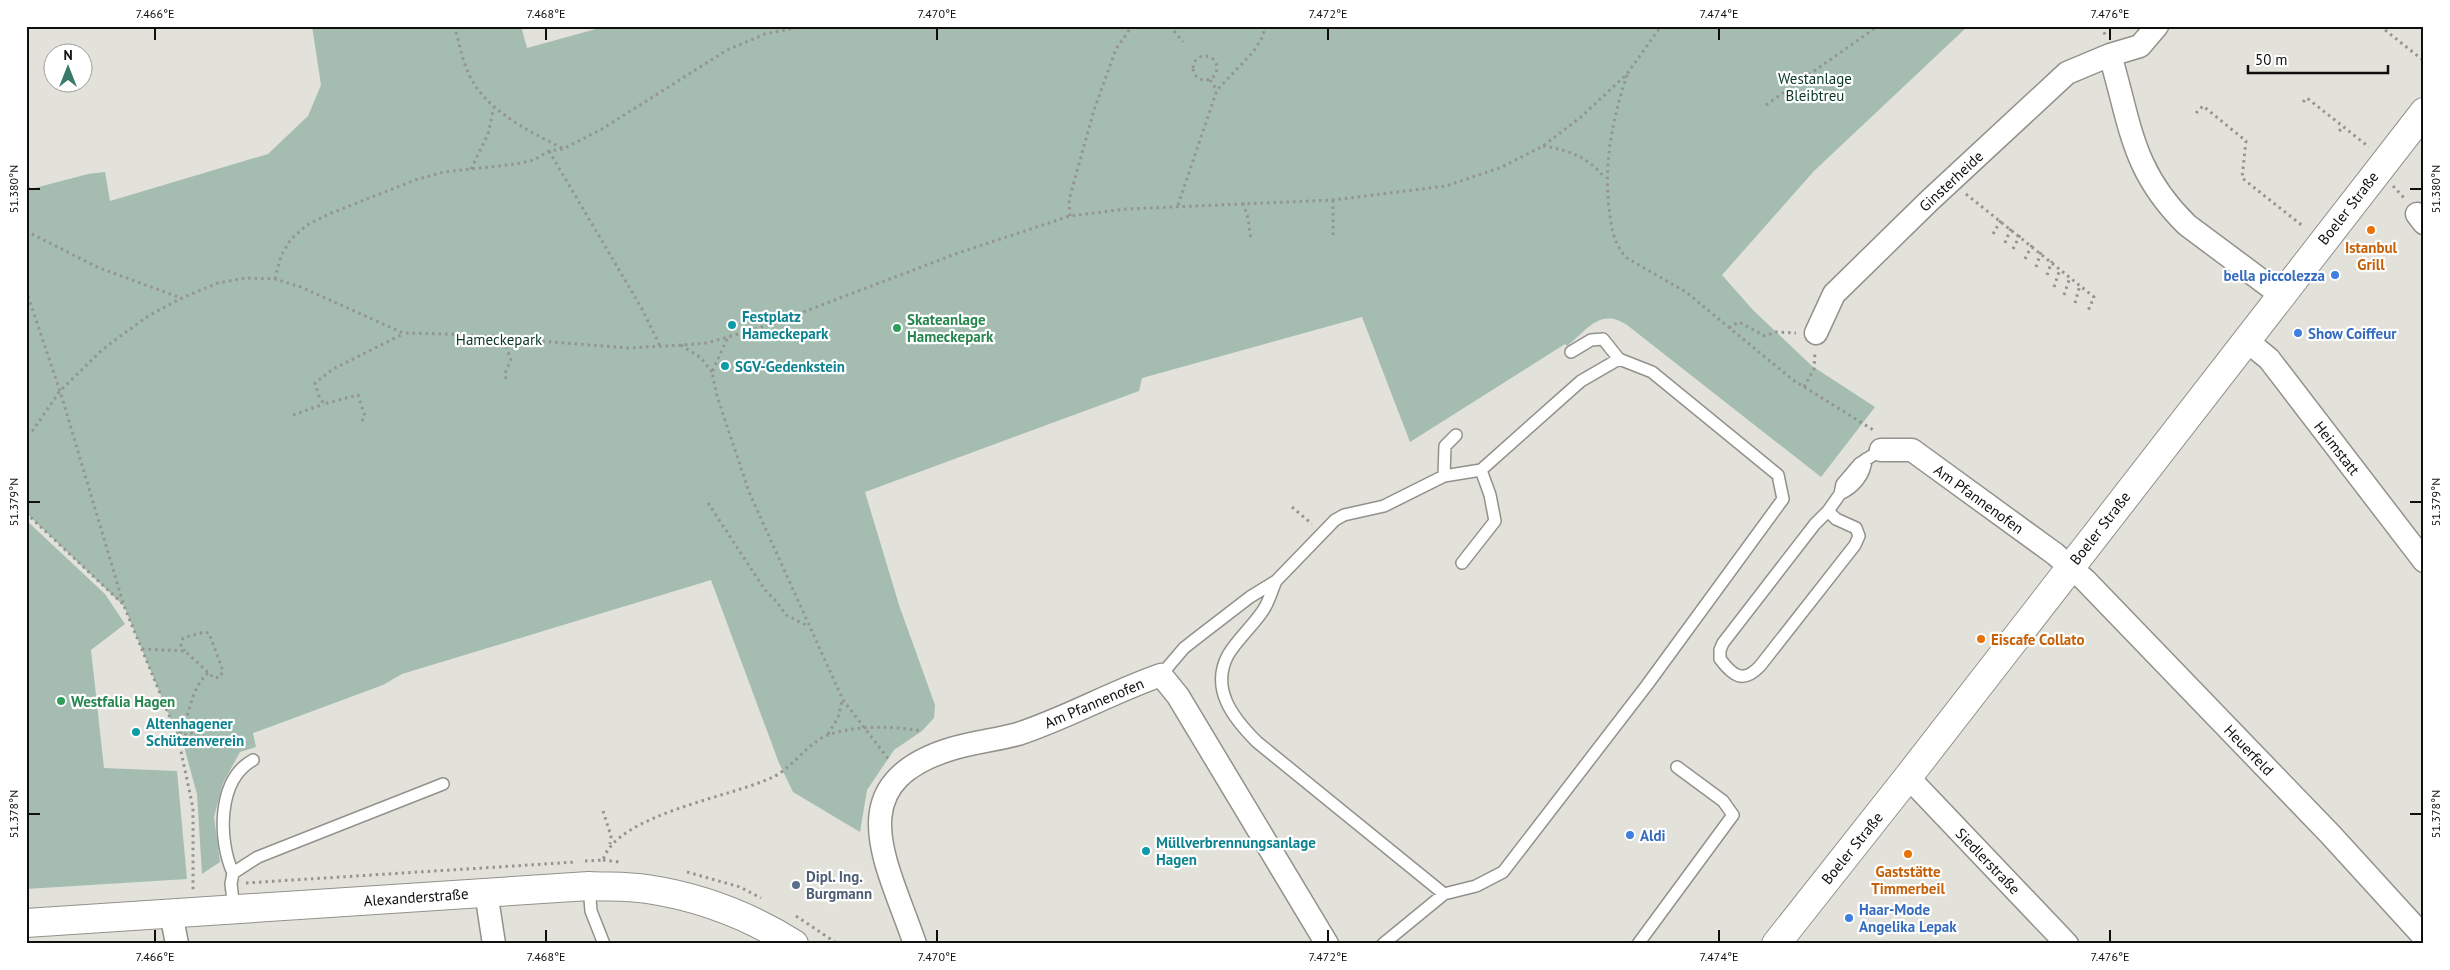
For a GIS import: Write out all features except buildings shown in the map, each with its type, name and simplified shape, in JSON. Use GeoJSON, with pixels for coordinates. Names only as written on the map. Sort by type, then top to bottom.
{"type":"FeatureCollection","features":[{"type":"Feature","properties":{"kind":"street","name":"Ginsterheide"},"geometry":{"type":"LineString","coordinates":[[1816,333],[1834,294],[2067,73],[2110,55],[2140,46],[2157,26]]}},
{"type":"Feature","properties":{"kind":"street"},"geometry":{"type":"LineString","coordinates":[[2110,55],[2137,153],[2164,201],[2187,224],[2281,295]]}},
{"type":"Feature","properties":{"kind":"street","name":"Boeler Straße"},"geometry":{"type":"LineString","coordinates":[[1776,944],[1908,778],[2424,112]]}},
{"type":"Feature","properties":{"kind":"street","name":"Heimstatt"},"geometry":{"type":"LineString","coordinates":[[2246,340],[2269,359],[2424,561]]}},
{"type":"Feature","properties":{"kind":"street","name":"Am Pfannenofen"},"geometry":{"type":"LineString","coordinates":[[1874,455],[1912,450],[2071,567]]}},
{"type":"Feature","properties":{"kind":"street","name":"Heuerfeld"},"geometry":{"type":"LineString","coordinates":[[2071,567],[2330,834],[2424,937]]}},
{"type":"Feature","properties":{"kind":"street","name":"Am Pfannenofen"},"geometry":{"type":"LineString","coordinates":[[915,944],[879,833],[884,799],[903,772],[926,758],[952,748],[1015,735],[1041,726],[1134,684],[1161,675],[1178,696],[1327,944]]}},
{"type":"Feature","properties":{"kind":"street","name":"Siedlerstraße"},"geometry":{"type":"LineString","coordinates":[[1908,778],[2067,944]]}},
{"type":"Feature","properties":{"kind":"street","name":"Alexanderstraße"},"geometry":{"type":"LineString","coordinates":[[26,923],[171,913],[233,889],[486,892],[589,886],[646,888],[692,898],[730,909],[767,927],[794,944]]}},
{"type":"Feature","properties":{"kind":"street"},"geometry":{"type":"LineString","coordinates":[[486,892],[494,944]]}},
{"type":"Feature","properties":{"kind":"street"},"geometry":{"type":"LineString","coordinates":[[171,913],[177,944]]}},
{"type":"Feature","properties":{"kind":"lane"},"geometry":{"type":"LineString","coordinates":[[1383,944],[1444,894],[1476,886],[1503,872],[1647,685],[1783,499],[1778,475],[1652,372],[1619,359],[1603,339],[1591,340],[1571,352]]}},
{"type":"Feature","properties":{"kind":"lane"},"geometry":{"type":"LineString","coordinates":[[1161,675],[1191,642],[1250,597],[1276,581],[1323,530],[1344,515],[1384,506],[1444,476],[1481,470],[1581,381],[1619,359]]}},
{"type":"Feature","properties":{"kind":"lane"},"geometry":{"type":"LineString","coordinates":[[1444,476],[1445,446],[1456,435]]}},
{"type":"Feature","properties":{"kind":"lane"},"geometry":{"type":"LineString","coordinates":[[1828,511],[1836,519],[1856,528],[1859,536],[1856,545],[1753,674],[1739,677],[1720,659],[1720,650],[1723,642],[1815,524],[1828,511],[1840,494],[1849,490],[1866,470],[1874,455]]}},
{"type":"Feature","properties":{"kind":"lane"},"geometry":{"type":"LineString","coordinates":[[1462,563],[1495,521],[1490,495],[1481,470]]}},
{"type":"Feature","properties":{"kind":"lane"},"geometry":{"type":"LineString","coordinates":[[1276,581],[1264,608],[1228,654],[1223,668],[1223,697],[1240,725],[1257,742],[1444,894]]}},
{"type":"Feature","properties":{"kind":"lane"},"geometry":{"type":"LineString","coordinates":[[233,889],[224,841],[225,810],[238,773],[254,756]]}},
{"type":"Feature","properties":{"kind":"lane"},"geometry":{"type":"LineString","coordinates":[[1638,944],[1734,815],[1723,801],[1677,767]]}},
{"type":"Feature","properties":{"kind":"lane"},"geometry":{"type":"LineString","coordinates":[[233,889],[258,857],[443,784]]}},
{"type":"Feature","properties":{"kind":"lane"},"geometry":{"type":"LineString","coordinates":[[589,886],[591,911],[604,944]]}},
{"type":"Feature","properties":{"kind":"path"},"geometry":{"type":"LineString","coordinates":[[454,26],[472,80],[481,95],[534,133],[563,149]]}},
{"type":"Feature","properties":{"kind":"path"},"geometry":{"type":"LineString","coordinates":[[275,279],[281,256],[291,239],[307,226],[329,214],[415,180],[444,172],[516,164],[534,160],[549,150],[563,149],[602,129],[727,50],[765,34],[805,26]]}},
{"type":"Feature","properties":{"kind":"path"},"geometry":{"type":"LineString","coordinates":[[1070,216],[1069,200],[1094,110],[1116,49],[1132,26]]}},
{"type":"Feature","properties":{"kind":"path"},"geometry":{"type":"LineString","coordinates":[[1170,26],[1183,42]]}},
{"type":"Feature","properties":{"kind":"path"},"geometry":{"type":"LineString","coordinates":[[1178,206],[1217,90],[1254,51],[1263,36],[1265,26]]}},
{"type":"Feature","properties":{"kind":"path"},"geometry":{"type":"LineString","coordinates":[[26,434],[33,430],[60,391],[103,349],[148,316],[182,298],[218,283],[245,278],[275,279],[301,287],[404,333],[450,334],[504,340],[629,348],[682,345],[727,338],[828,304],[958,253],[1070,216],[1126,209],[1333,200],[1446,186],[1502,167],[1543,146],[1581,117],[1627,74],[1660,26]]}},
{"type":"Feature","properties":{"kind":"path"},"geometry":{"type":"LineString","coordinates":[[1766,105],[1878,26]]}},
{"type":"Feature","properties":{"kind":"path"},"geometry":{"type":"LineString","coordinates":[[2380,26],[2424,61]]}},
{"type":"Feature","properties":{"kind":"path"},"geometry":{"type":"LineString","coordinates":[[1207,56],[1216,62],[1217,72],[1210,80],[1202,80],[1194,74],[1193,66],[1199,58],[1207,56]]}},
{"type":"Feature","properties":{"kind":"path"},"geometry":{"type":"LineString","coordinates":[[1627,74],[1612,126],[1606,178],[1611,226],[1621,252],[1627,258],[1686,292],[1804,387],[1877,432],[1874,455]]}},
{"type":"Feature","properties":{"kind":"path"},"geometry":{"type":"LineString","coordinates":[[1210,80],[1217,90]]}},
{"type":"Feature","properties":{"kind":"path"},"geometry":{"type":"LineString","coordinates":[[2303,102],[2306,98],[2344,127],[2380,167],[2420,218]]}},
{"type":"Feature","properties":{"kind":"path"},"geometry":{"type":"LineString","coordinates":[[471,169],[488,134],[494,106]]}},
{"type":"Feature","properties":{"kind":"path"},"geometry":{"type":"LineString","coordinates":[[2196,113],[2203,106],[2246,141],[2242,178],[2305,226],[2298,234],[2316,249]]}},
{"type":"Feature","properties":{"kind":"path"},"geometry":{"type":"LineString","coordinates":[[2339,130],[2344,127]]}},
{"type":"Feature","properties":{"kind":"path"},"geometry":{"type":"LineString","coordinates":[[1543,146],[1568,150],[1576,154],[1596,166],[1606,178]]}},
{"type":"Feature","properties":{"kind":"path"},"geometry":{"type":"LineString","coordinates":[[549,150],[642,309],[660,346]]}},
{"type":"Feature","properties":{"kind":"path"},"geometry":{"type":"LineString","coordinates":[[1950,182],[2020,235],[2094,297],[2087,313]]}},
{"type":"Feature","properties":{"kind":"path"},"geometry":{"type":"LineString","coordinates":[[1333,200],[1333,237]]}},
{"type":"Feature","properties":{"kind":"path"},"geometry":{"type":"LineString","coordinates":[[1243,203],[1248,218],[1251,240]]}},
{"type":"Feature","properties":{"kind":"path"},"geometry":{"type":"LineString","coordinates":[[1993,234],[2001,220]]}},
{"type":"Feature","properties":{"kind":"path"},"geometry":{"type":"LineString","coordinates":[[2005,243],[2011,228]]}},
{"type":"Feature","properties":{"kind":"path"},"geometry":{"type":"LineString","coordinates":[[26,231],[97,267],[182,298]]}},
{"type":"Feature","properties":{"kind":"path"},"geometry":{"type":"LineString","coordinates":[[2013,249],[2020,235]]}},
{"type":"Feature","properties":{"kind":"path"},"geometry":{"type":"LineString","coordinates":[[2025,259],[2032,245]]}},
{"type":"Feature","properties":{"kind":"path"},"geometry":{"type":"LineString","coordinates":[[2036,267],[2041,252]]}},
{"type":"Feature","properties":{"kind":"path"},"geometry":{"type":"LineString","coordinates":[[2047,276],[2052,261]]}},
{"type":"Feature","properties":{"kind":"path"},"geometry":{"type":"LineString","coordinates":[[2054,287],[2060,269]]}},
{"type":"Feature","properties":{"kind":"path"},"geometry":{"type":"LineString","coordinates":[[2064,295],[2070,277]]}},
{"type":"Feature","properties":{"kind":"path"},"geometry":{"type":"LineString","coordinates":[[2075,303],[2080,285]]}},
{"type":"Feature","properties":{"kind":"path"},"geometry":{"type":"LineString","coordinates":[[26,290],[60,391],[124,606],[178,737],[193,808],[193,889],[233,889],[603,860],[610,844],[604,811]]}},
{"type":"Feature","properties":{"kind":"path"},"geometry":{"type":"LineString","coordinates":[[1729,328],[1739,322],[1765,336],[1776,332],[1816,333]]}},
{"type":"Feature","properties":{"kind":"path"},"geometry":{"type":"LineString","coordinates":[[324,404],[319,396],[316,383],[333,370],[404,333]]}},
{"type":"Feature","properties":{"kind":"path"},"geometry":{"type":"LineString","coordinates":[[712,372],[727,338]]}},
{"type":"Feature","properties":{"kind":"path"},"geometry":{"type":"LineString","coordinates":[[504,340],[511,360],[505,373],[506,380]]}},
{"type":"Feature","properties":{"kind":"path"},"geometry":{"type":"LineString","coordinates":[[682,345],[701,358],[712,372],[749,492],[843,700],[888,759],[903,772]]}},
{"type":"Feature","properties":{"kind":"path"},"geometry":{"type":"LineString","coordinates":[[1804,387],[1814,368]]}},
{"type":"Feature","properties":{"kind":"path"},"geometry":{"type":"LineString","coordinates":[[293,415],[358,395],[365,416],[362,421]]}},
{"type":"Feature","properties":{"kind":"path"},"geometry":{"type":"LineString","coordinates":[[708,503],[765,590],[786,615],[809,626]]}},
{"type":"Feature","properties":{"kind":"path"},"geometry":{"type":"LineString","coordinates":[[1292,507],[1313,525],[1323,530]]}},
{"type":"Feature","properties":{"kind":"path"},"geometry":{"type":"LineString","coordinates":[[26,513],[124,606]]}},
{"type":"Feature","properties":{"kind":"path"},"geometry":{"type":"LineString","coordinates":[[204,632],[209,634],[223,671],[220,677],[214,678],[185,651],[181,645],[183,638],[204,632]]}},
{"type":"Feature","properties":{"kind":"path"},"geometry":{"type":"LineString","coordinates":[[142,649],[185,651]]}},
{"type":"Feature","properties":{"kind":"path"},"geometry":{"type":"LineString","coordinates":[[178,737],[186,724],[195,687],[208,673]]}},
{"type":"Feature","properties":{"kind":"path"},"geometry":{"type":"LineString","coordinates":[[610,844],[659,815],[775,776],[828,735],[838,718],[843,700]]}},
{"type":"Feature","properties":{"kind":"path"},"geometry":{"type":"LineString","coordinates":[[828,735],[864,728],[922,731]]}},
{"type":"Feature","properties":{"kind":"path"},"geometry":{"type":"LineString","coordinates":[[178,737],[192,733],[236,744],[254,756]]}},
{"type":"Feature","properties":{"kind":"green space","name":"Hameckepark"},"geometry":{"type":"Polygon","coordinates":[[[312,26],[521,26],[527,48],[607,26],[1968,26],[1814,171],[1722,275],[1753,310],[1812,366],[1875,407],[1821,477],[1627,325],[1609,318],[1594,323],[1567,346],[1565,344],[1410,442],[1362,317],[1142,378],[1139,391],[865,492],[899,605],[935,705],[934,718],[922,731],[894,750],[867,790],[860,832],[793,792],[779,763],[711,580],[402,674],[383,685],[253,733],[256,747],[240,752],[223,783],[214,817],[220,862],[202,874],[197,794],[181,736],[178,737],[124,606],[26,513],[26,182],[31,189],[88,174],[105,172],[110,201],[268,154],[308,116],[321,85],[312,26]]]}},
{"type":"Feature","properties":{"kind":"green space","name":"Westfalia Hagen"},"geometry":{"type":"Polygon","coordinates":[[[26,520],[105,594],[125,624],[91,650],[104,768],[177,771],[187,879],[26,889],[26,520]]]}},
{"type":"Feature","properties":{"kind":"place","name":"Istanbul Grill"},"geometry":{"type":"Point","coordinates":[2371,230]}},
{"type":"Feature","properties":{"kind":"place","name":"bella piccolezza"},"geometry":{"type":"Point","coordinates":[2335,275]}},
{"type":"Feature","properties":{"kind":"place","name":"Festplatz Hameckepark"},"geometry":{"type":"Point","coordinates":[732,325]}},
{"type":"Feature","properties":{"kind":"place","name":"Skateanlage Hameckepark"},"geometry":{"type":"Point","coordinates":[897,328]}},
{"type":"Feature","properties":{"kind":"place","name":"Show Coiffeur"},"geometry":{"type":"Point","coordinates":[2298,333]}},
{"type":"Feature","properties":{"kind":"place","name":"SGV-Gedenkstein"},"geometry":{"type":"Point","coordinates":[725,366]}},
{"type":"Feature","properties":{"kind":"place","name":"Eiscafe Collato"},"geometry":{"type":"Point","coordinates":[1981,639]}},
{"type":"Feature","properties":{"kind":"place","name":"Westfalia Hagen"},"geometry":{"type":"Point","coordinates":[61,701]}},
{"type":"Feature","properties":{"kind":"place","name":"Altenhagener Schützenverein"},"geometry":{"type":"Point","coordinates":[136,732]}},
{"type":"Feature","properties":{"kind":"place","name":"Aldi"},"geometry":{"type":"Point","coordinates":[1630,835]}},
{"type":"Feature","properties":{"kind":"place","name":"Müllverbrennungsanlage Hagen"},"geometry":{"type":"Point","coordinates":[1146,851]}},
{"type":"Feature","properties":{"kind":"place","name":"Gaststätte Timmerbeil"},"geometry":{"type":"Point","coordinates":[1908,854]}},
{"type":"Feature","properties":{"kind":"place","name":"Dipl. Ing. Burgmann"},"geometry":{"type":"Point","coordinates":[796,885]}},
{"type":"Feature","properties":{"kind":"place","name":"Haar-Mode Angelika Lepak"},"geometry":{"type":"Point","coordinates":[1849,918]}},
{"type":"Feature","properties":{"kind":"park label","name":"Westanlage Bleibtreu"},"geometry":{"type":"Point","coordinates":[1815,86]}}]}
